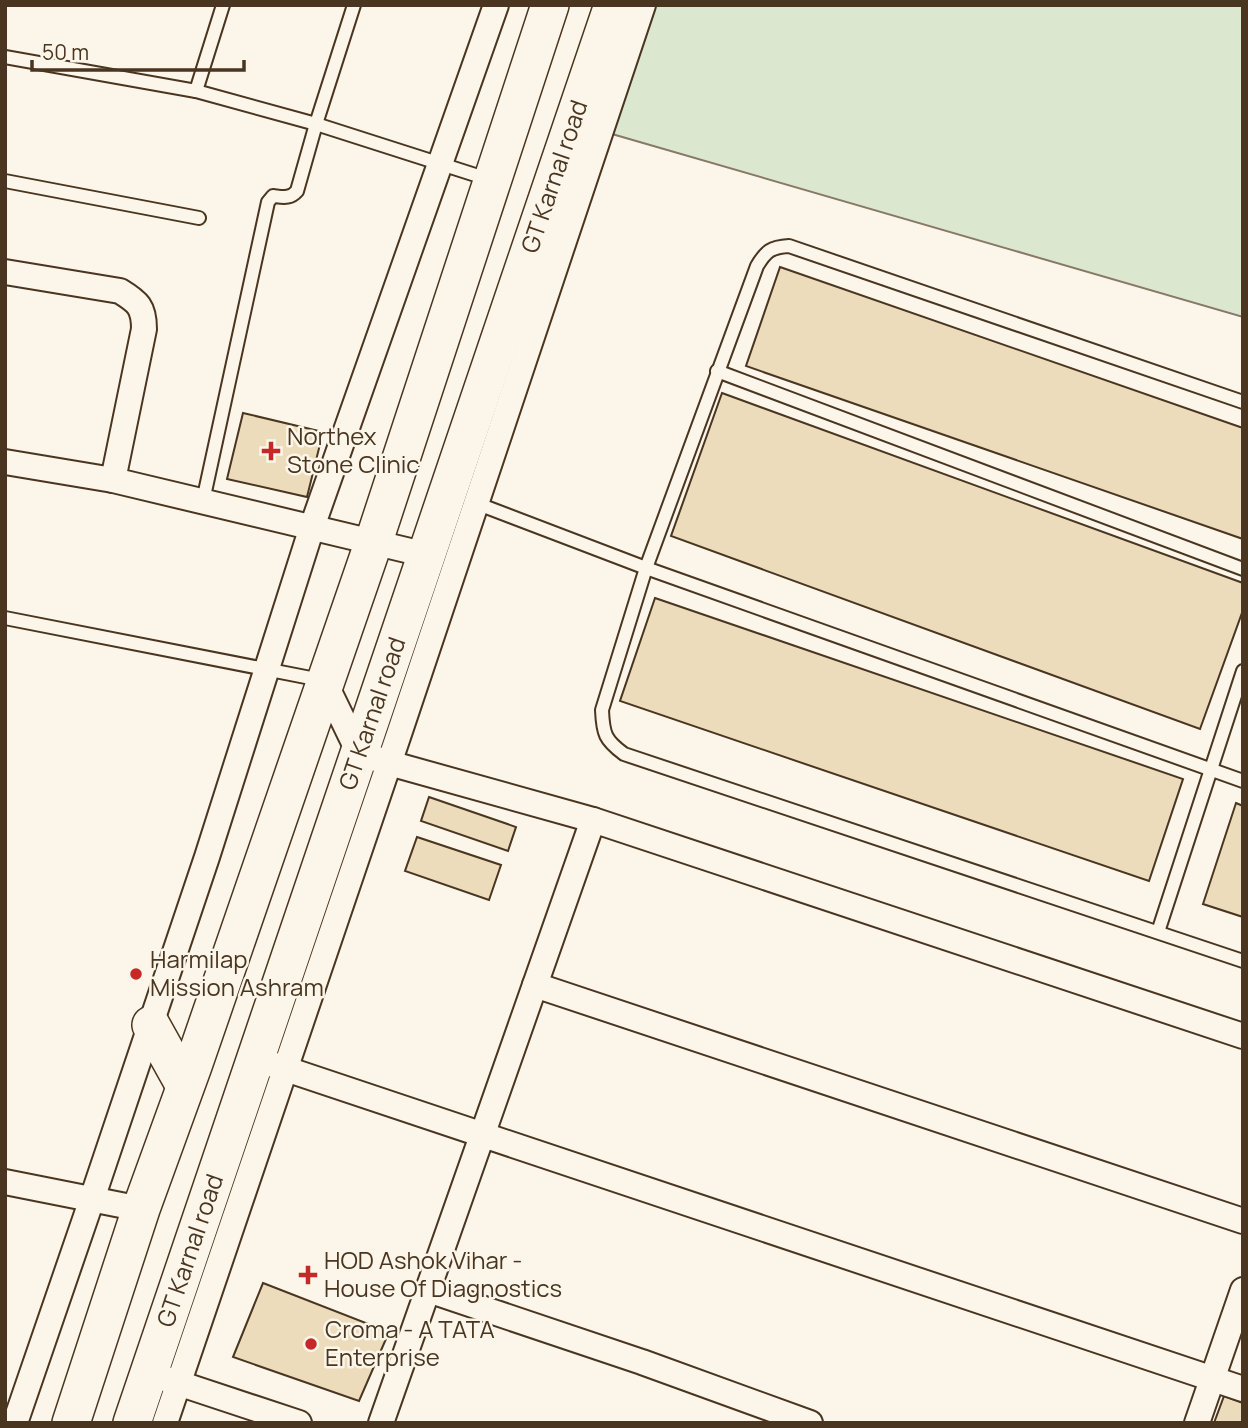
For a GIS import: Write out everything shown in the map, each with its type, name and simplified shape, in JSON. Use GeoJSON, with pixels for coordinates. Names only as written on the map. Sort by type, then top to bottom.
{"type":"FeatureCollection","features":[{"type":"Feature","properties":{"kind":"main road"},"geometry":{"type":"LineString","coordinates":[[71,1423],[141,1209],[374,541],[549,9],[608,20]]}},
{"type":"Feature","properties":{"kind":"main road","name":"GT Karnal road"},"geometry":{"type":"LineString","coordinates":[[132,1423],[163,1378],[374,758],[427,555],[462,498],[608,20]]}},
{"type":"Feature","properties":{"kind":"main road"},"geometry":{"type":"LineString","coordinates":[[151,1025],[185,1086]]}},
{"type":"Feature","properties":{"kind":"street"},"geometry":{"type":"LineString","coordinates":[[15,1423],[151,1025],[312,527],[496,5]]}},
{"type":"Feature","properties":{"kind":"street"},"geometry":{"type":"LineString","coordinates":[[374,758],[462,498],[643,5]]}},
{"type":"Feature","properties":{"kind":"street"},"geometry":{"type":"LineString","coordinates":[[5,272],[120,291],[135,300],[144,313],[144,329],[113,480]]}},
{"type":"Feature","properties":{"kind":"street"},"geometry":{"type":"LineString","coordinates":[[5,462],[113,480],[427,555]]}},
{"type":"Feature","properties":{"kind":"street"},"geometry":{"type":"LineString","coordinates":[[324,681],[374,758],[593,820],[1243,1036]]}},
{"type":"Feature","properties":{"kind":"street"},"geometry":{"type":"LineString","coordinates":[[381,1423],[593,820]]}},
{"type":"Feature","properties":{"kind":"street"},"geometry":{"type":"LineString","coordinates":[[535,985],[1243,1221]]}},
{"type":"Feature","properties":{"kind":"street"},"geometry":{"type":"LineString","coordinates":[[270,1063],[1243,1389]]}},
{"type":"Feature","properties":{"kind":"street"},"geometry":{"type":"LineString","coordinates":[[5,1182],[141,1209]]}},
{"type":"Feature","properties":{"kind":"street"},"geometry":{"type":"LineString","coordinates":[[428,1290],[642,1362],[810,1423]]}},
{"type":"Feature","properties":{"kind":"street"},"geometry":{"type":"LineString","coordinates":[[1198,1423],[1243,1290]]}},
{"type":"Feature","properties":{"kind":"street"},"geometry":{"type":"LineString","coordinates":[[165,1423],[163,1378],[299,1423]]}},
{"type":"Feature","properties":{"kind":"lane"},"geometry":{"type":"LineString","coordinates":[[196,91],[223,5]]}},
{"type":"Feature","properties":{"kind":"lane"},"geometry":{"type":"LineString","coordinates":[[203,501],[268,202],[273,197],[288,197],[297,191],[354,5]]}},
{"type":"Feature","properties":{"kind":"lane"},"geometry":{"type":"LineString","coordinates":[[5,57],[196,91],[316,124],[492,181]]}},
{"type":"Feature","properties":{"kind":"lane"},"geometry":{"type":"LineString","coordinates":[[5,181],[199,218]]}},
{"type":"Feature","properties":{"kind":"lane"},"geometry":{"type":"LineString","coordinates":[[1243,402],[789,246],[775,247],[764,254],[757,266],[717,371],[646,568],[602,710],[603,731],[611,745],[624,754],[1243,961]]}},
{"type":"Feature","properties":{"kind":"lane"},"geometry":{"type":"LineString","coordinates":[[717,371],[1243,569]]}},
{"type":"Feature","properties":{"kind":"lane"},"geometry":{"type":"LineString","coordinates":[[462,498],[646,568],[1243,781]]}},
{"type":"Feature","properties":{"kind":"lane"},"geometry":{"type":"LineString","coordinates":[[5,618],[324,681]]}},
{"type":"Feature","properties":{"kind":"lane"},"geometry":{"type":"LineString","coordinates":[[1158,932],[1243,671]]}},
{"type":"Feature","properties":{"kind":"green space"},"geometry":{"type":"Polygon","coordinates":[[[626,5],[1243,5],[1243,317],[581,125],[626,5]]]}},
{"type":"Feature","properties":{"kind":"building"},"geometry":{"type":"Polygon","coordinates":[[[780,267],[1243,428],[1243,539],[746,366],[780,267]]]}},
{"type":"Feature","properties":{"kind":"building"},"geometry":{"type":"Polygon","coordinates":[[[722,393],[1243,583],[1243,610],[1200,729],[671,536],[722,393]]]}},
{"type":"Feature","properties":{"kind":"building"},"geometry":{"type":"Polygon","coordinates":[[[243,413],[323,432],[307,497],[227,479],[243,413]]]}},
{"type":"Feature","properties":{"kind":"building"},"geometry":{"type":"Polygon","coordinates":[[[655,598],[1183,779],[1149,881],[620,701],[655,598]]]}},
{"type":"Feature","properties":{"kind":"building"},"geometry":{"type":"Polygon","coordinates":[[[429,797],[516,827],[508,851],[421,821],[429,797]]]}},
{"type":"Feature","properties":{"kind":"building"},"geometry":{"type":"Polygon","coordinates":[[[1236,803],[1243,806],[1243,917],[1203,904],[1236,803]]]}},
{"type":"Feature","properties":{"kind":"building"},"geometry":{"type":"Polygon","coordinates":[[[417,837],[501,865],[489,900],[405,871],[417,837]]]}},
{"type":"Feature","properties":{"kind":"building","name":"Croma - A TATA Enterprise"},"geometry":{"type":"Polygon","coordinates":[[[263,1283],[389,1332],[359,1401],[233,1357],[263,1283]]]}},
{"type":"Feature","properties":{"kind":"building"},"geometry":{"type":"Polygon","coordinates":[[[1224,1396],[1243,1403],[1243,1423],[1214,1423],[1224,1396]]]}},
{"type":"Feature","properties":{"kind":"place","name":"Northex Stone Clinic"},"geometry":{"type":"Point","coordinates":[271,451]}},
{"type":"Feature","properties":{"kind":"place","name":"Harmilap Mission Ashram"},"geometry":{"type":"Point","coordinates":[136,974]}},
{"type":"Feature","properties":{"kind":"place","name":"HOD Ashok Vihar - House Of Diagnostics"},"geometry":{"type":"Point","coordinates":[308,1275]}},
{"type":"Feature","properties":{"kind":"place","name":"Croma - A TATA Enterprise"},"geometry":{"type":"Point","coordinates":[311,1344]}}]}
